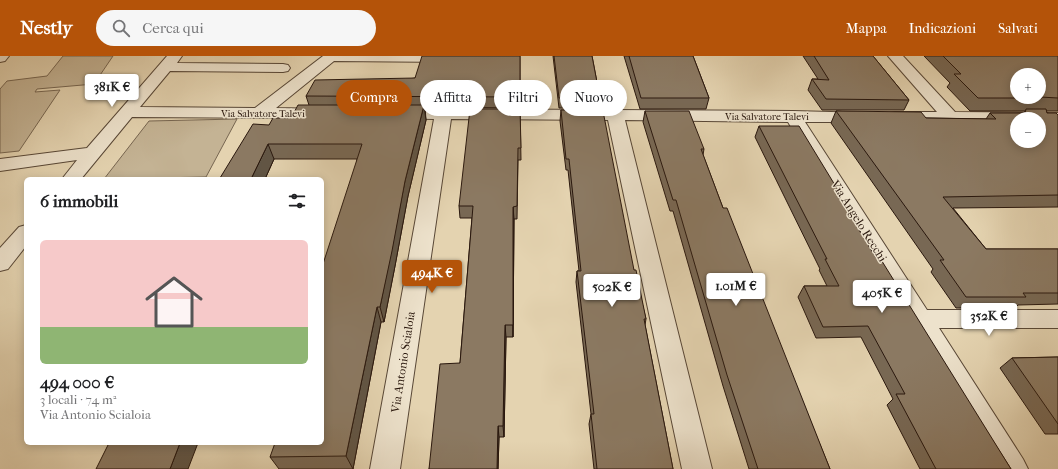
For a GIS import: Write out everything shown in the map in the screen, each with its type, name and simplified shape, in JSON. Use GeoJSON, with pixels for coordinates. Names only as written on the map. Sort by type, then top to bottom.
{"type":"FeatureCollection","features":[{"type":"Feature","properties":{"kind":"street"},"geometry":{"type":"LineString","coordinates":[[895,56],[950,117]]}},
{"type":"Feature","properties":{"kind":"street"},"geometry":{"type":"LineString","coordinates":[[259,113],[331,57],[464,58]]}},
{"type":"Feature","properties":{"kind":"street"},"geometry":{"type":"LineString","coordinates":[[73,177],[170,62],[283,68]]}},
{"type":"Feature","properties":{"kind":"street","name":"Via Salvatore Talevi"},"geometry":{"type":"LineString","coordinates":[[128,112],[336,113]]}},
{"type":"Feature","properties":{"kind":"street","name":"Via Salvatore Talevi"},"geometry":{"type":"LineString","coordinates":[[486,114],[560,115]]}},
{"type":"Feature","properties":{"kind":"street","name":"Via Salvatore Talevi"},"geometry":{"type":"LineString","coordinates":[[627,115],[1058,118]]}},
{"type":"Feature","properties":{"kind":"street","name":"Via Antonio Scialoia"},"geometry":{"type":"LineString","coordinates":[[386,469],[443,116]]}},
{"type":"Feature","properties":{"kind":"street"},"geometry":{"type":"LineString","coordinates":[[615,116],[697,469]]}},
{"type":"Feature","properties":{"kind":"street","name":"Via Angelo Recchi"},"geometry":{"type":"LineString","coordinates":[[793,116],[1013,469]]}},
{"type":"Feature","properties":{"kind":"street"},"geometry":{"type":"LineString","coordinates":[[0,165],[21,161],[93,153]]}},
{"type":"Feature","properties":{"kind":"street"},"geometry":{"type":"LineString","coordinates":[[0,263],[24,234]]}},
{"type":"Feature","properties":{"kind":"street"},"geometry":{"type":"LineString","coordinates":[[920,319],[1058,319]]}},
{"type":"Feature","properties":{"kind":"shaded area"},"geometry":{"type":"Polygon","coordinates":[[[63,56],[113,56],[94,84],[37,89],[35,92],[60,90],[19,151],[0,153],[0,89],[7,81],[47,76],[63,56]]]}},
{"type":"Feature","properties":{"kind":"shaded area"},"geometry":{"type":"Polygon","coordinates":[[[237,119],[206,177],[106,177],[149,121],[237,119]]]}},
{"type":"Feature","properties":{"kind":"building"},"geometry":{"type":"Polygon","coordinates":[[[422,56],[520,56],[520,80],[494,80],[494,97],[486,97],[486,80],[420,80],[420,97],[412,96],[412,80],[336,80],[336,96],[306,96],[315,80],[415,78],[422,56]]]}},
{"type":"Feature","properties":{"kind":"building"},"geometry":{"type":"Polygon","coordinates":[[[554,56],[592,56],[597,80],[560,80],[559,98],[554,56]]]}},
{"type":"Feature","properties":{"kind":"building"},"geometry":{"type":"Polygon","coordinates":[[[629,56],[693,56],[709,98],[641,98],[629,56]]]}},
{"type":"Feature","properties":{"kind":"building"},"geometry":{"type":"Polygon","coordinates":[[[814,56],[873,56],[909,100],[826,99],[812,79],[829,80],[814,56]]]}},
{"type":"Feature","properties":{"kind":"building"},"geometry":{"type":"Polygon","coordinates":[[[943,56],[1058,56],[1058,98],[1046,97],[1046,68],[1010,68],[1010,98],[978,98],[954,74],[961,74],[943,56]]]}},
{"type":"Feature","properties":{"kind":"building"},"geometry":{"type":"Polygon","coordinates":[[[298,105],[336,105],[336,116],[412,116],[412,105],[420,105],[420,116],[421,116],[405,181],[380,307],[377,307],[346,456],[270,457],[274,445],[324,445],[324,261],[362,144],[268,144],[252,177],[221,177],[253,124],[269,125],[273,118],[291,118],[298,105]]]}},
{"type":"Feature","properties":{"kind":"building"},"geometry":{"type":"Polygon","coordinates":[[[486,109],[494,109],[494,116],[520,116],[521,148],[518,148],[517,206],[513,207],[513,325],[505,325],[503,426],[498,426],[497,469],[429,469],[440,364],[460,363],[473,206],[459,206],[469,116],[486,116],[486,109]]]}},
{"type":"Feature","properties":{"kind":"building"},"geometry":{"type":"Polygon","coordinates":[[[1026,109],[1046,109],[1047,113],[1056,113],[1058,115],[1058,195],[943,197],[986,249],[1058,249],[1058,293],[1023,293],[1026,297],[966,297],[940,260],[944,260],[836,111],[921,112],[926,118],[996,119],[990,113],[1010,113],[1010,148],[1046,148],[1046,112],[1025,112],[1026,109]]]}},
{"type":"Feature","properties":{"kind":"building"},"geometry":{"type":"Polygon","coordinates":[[[645,111],[689,111],[704,149],[701,149],[723,208],[727,208],[830,469],[758,469],[727,375],[676,200],[673,200],[645,111]]]}},
{"type":"Feature","properties":{"kind":"building"},"geometry":{"type":"Polygon","coordinates":[[[562,116],[604,116],[634,270],[636,270],[646,319],[644,319],[673,469],[597,469],[591,414],[594,414],[577,271],[581,271],[569,159],[566,159],[562,116]]]}},
{"type":"Feature","properties":{"kind":"building"},"geometry":{"type":"Polygon","coordinates":[[[759,126],[799,126],[841,195],[838,195],[876,258],[880,258],[1011,469],[936,469],[896,394],[905,394],[868,326],[823,327],[804,286],[839,286],[825,259],[827,259],[759,126]]]}},
{"type":"Feature","properties":{"kind":"building"},"geometry":{"type":"Polygon","coordinates":[[[1058,357],[1058,424],[1012,358],[1058,357]]]}},
{"type":"Feature","properties":{"kind":"building"},"geometry":{"type":"Polygon","coordinates":[[[108,445],[179,445],[170,469],[96,469],[108,445]]]}}]}
